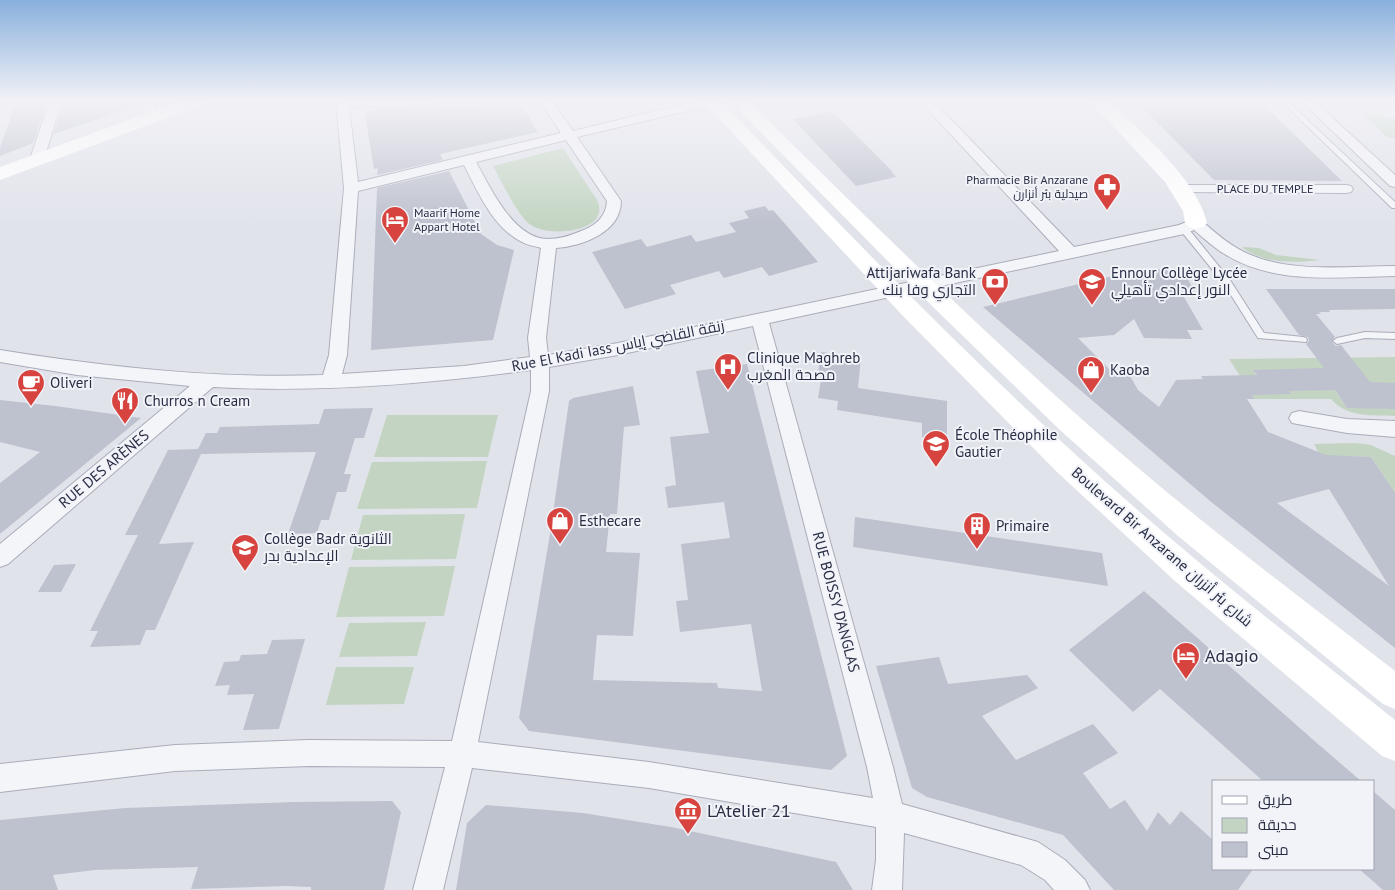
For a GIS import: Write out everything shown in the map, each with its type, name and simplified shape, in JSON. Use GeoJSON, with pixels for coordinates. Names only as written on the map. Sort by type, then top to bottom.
{"type":"FeatureCollection","features":[{"type":"Feature","properties":{"kind":"main road"},"geometry":{"type":"LineString","coordinates":[[0,174],[76,142]]}},
{"type":"Feature","properties":{"kind":"main road","name":"Boulevard Bir Anzarane شارع بئر أنزران"},"geometry":{"type":"LineString","coordinates":[[757,142],[892,292],[1119,512],[1228,606],[1395,743]]}},
{"type":"Feature","properties":{"kind":"main road"},"geometry":{"type":"LineString","coordinates":[[766,142],[923,285],[1070,424],[1123,470],[1395,692]]}},
{"type":"Feature","properties":{"kind":"main road"},"geometry":{"type":"LineString","coordinates":[[1138,142],[1183,189],[1194,209],[1190,226]]}},
{"type":"Feature","properties":{"kind":"street"},"geometry":{"type":"LineString","coordinates":[[38,159],[43,142]]}},
{"type":"Feature","properties":{"kind":"street"},"geometry":{"type":"LineString","coordinates":[[331,381],[338,355],[351,188],[346,142]]}},
{"type":"Feature","properties":{"kind":"street"},"geometry":{"type":"LineString","coordinates":[[351,188],[547,142]]}},
{"type":"Feature","properties":{"kind":"street"},"geometry":{"type":"LineString","coordinates":[[468,160],[497,212],[508,226],[530,240],[549,244],[570,242],[594,232],[609,219],[614,207],[614,201],[575,142]]}},
{"type":"Feature","properties":{"kind":"street"},"geometry":{"type":"LineString","coordinates":[[964,142],[1069,252]]}},
{"type":"Feature","properties":{"kind":"street"},"geometry":{"type":"LineString","coordinates":[[1351,142],[1395,183]]}},
{"type":"Feature","properties":{"kind":"street","name":"PLACE DU TEMPLE"},"geometry":{"type":"LineString","coordinates":[[1183,189],[1346,188]]}},
{"type":"Feature","properties":{"kind":"street"},"geometry":{"type":"LineString","coordinates":[[1190,226],[1237,256],[1269,268],[1290,271],[1395,271]]}},
{"type":"Feature","properties":{"kind":"street","name":"Rue El Kadi Iass زنقة القاضي إياس"},"geometry":{"type":"LineString","coordinates":[[0,356],[96,372],[207,382],[331,381],[442,376],[618,349],[759,318],[892,292],[1190,226]]}},
{"type":"Feature","properties":{"kind":"street"},"geometry":{"type":"LineString","coordinates":[[428,890],[462,754],[540,391],[540,362],[537,338],[549,244]]}},
{"type":"Feature","properties":{"kind":"street","name":"RUE BOISSY D’ANGLAS"},"geometry":{"type":"LineString","coordinates":[[759,318],[880,767],[890,815],[890,860],[887,890]]}},
{"type":"Feature","properties":{"kind":"street","name":"RUE DES ARÈNES"},"geometry":{"type":"LineString","coordinates":[[0,557],[207,382]]}},
{"type":"Feature","properties":{"kind":"street"},"geometry":{"type":"LineString","coordinates":[[1299,418],[1347,426],[1395,429]]}},
{"type":"Feature","properties":{"kind":"street"},"geometry":{"type":"LineString","coordinates":[[0,778],[175,758],[309,753],[462,754],[649,775],[890,815],[1028,852],[1055,870],[1075,890]]}},
{"type":"Feature","properties":{"kind":"lane"},"geometry":{"type":"LineString","coordinates":[[1327,142],[1395,206]]}},
{"type":"Feature","properties":{"kind":"lane"},"geometry":{"type":"LineString","coordinates":[[1190,226],[1261,336],[1303,340]]}},
{"type":"Feature","properties":{"kind":"lane"},"geometry":{"type":"LineString","coordinates":[[1337,341],[1366,335],[1395,336]]}},
{"type":"Feature","properties":{"kind":"green space"},"geometry":{"type":"Polygon","coordinates":[[[563,148],[597,200],[599,211],[596,219],[576,229],[551,231],[540,229],[526,221],[510,198],[493,166],[563,148]]]}},
{"type":"Feature","properties":{"kind":"green space"},"geometry":{"type":"Polygon","coordinates":[[[1243,247],[1259,248],[1276,255],[1320,260],[1290,262],[1270,260],[1252,253],[1243,247]]]}},
{"type":"Feature","properties":{"kind":"green space"},"geometry":{"type":"Polygon","coordinates":[[[1395,357],[1395,383],[1391,383],[1395,389],[1395,416],[1352,412],[1345,410],[1331,399],[1255,399],[1229,359],[1395,357]],[[1253,370],[1267,391],[1290,394],[1289,391],[1310,390],[1253,370]],[[1329,382],[1347,408],[1360,382],[1329,382]]]}},
{"type":"Feature","properties":{"kind":"green space"},"geometry":{"type":"Polygon","coordinates":[[[387,415],[498,415],[488,457],[374,457],[387,415]]]}},
{"type":"Feature","properties":{"kind":"green space"},"geometry":{"type":"Polygon","coordinates":[[[1356,443],[1371,445],[1395,456],[1395,511],[1318,452],[1314,444],[1356,443]],[[1340,456],[1389,484],[1371,457],[1340,456]]]}},
{"type":"Feature","properties":{"kind":"green space"},"geometry":{"type":"Polygon","coordinates":[[[487,461],[477,508],[357,509],[372,462],[487,461]]]}},
{"type":"Feature","properties":{"kind":"green space"},"geometry":{"type":"Polygon","coordinates":[[[465,514],[456,559],[351,560],[363,515],[465,514]]]}},
{"type":"Feature","properties":{"kind":"green space"},"geometry":{"type":"Polygon","coordinates":[[[455,566],[444,616],[336,617],[349,567],[455,566]]]}},
{"type":"Feature","properties":{"kind":"green space"},"geometry":{"type":"Polygon","coordinates":[[[426,622],[417,656],[339,657],[349,623],[426,622]]]}},
{"type":"Feature","properties":{"kind":"green space"},"geometry":{"type":"Polygon","coordinates":[[[336,667],[414,667],[404,704],[326,705],[336,667]]]}},
{"type":"Feature","properties":{"kind":"building"},"geometry":{"type":"Polygon","coordinates":[[[2,142],[33,142],[0,156],[2,142]]]}},
{"type":"Feature","properties":{"kind":"building"},"geometry":{"type":"Polygon","coordinates":[[[370,142],[496,142],[440,154],[443,160],[377,175],[378,168],[374,169],[370,142]]]}},
{"type":"Feature","properties":{"kind":"building"},"geometry":{"type":"Polygon","coordinates":[[[814,142],[863,142],[896,177],[856,186],[814,142]]]}},
{"type":"Feature","properties":{"kind":"building"},"geometry":{"type":"Polygon","coordinates":[[[1176,142],[1302,142],[1342,181],[1214,180],[1176,142]]]}},
{"type":"Feature","properties":{"kind":"building"},"geometry":{"type":"Polygon","coordinates":[[[449,171],[481,234],[497,245],[514,250],[493,340],[371,350],[377,188],[449,171]]]}},
{"type":"Feature","properties":{"kind":"building"},"geometry":{"type":"Polygon","coordinates":[[[765,206],[769,211],[773,210],[818,262],[769,276],[762,267],[724,278],[719,271],[670,285],[676,294],[625,309],[592,252],[641,239],[647,247],[691,235],[696,242],[736,232],[729,223],[749,218],[744,211],[765,206]]]}},
{"type":"Feature","properties":{"kind":"building"},"geometry":{"type":"Polygon","coordinates":[[[1154,269],[1182,269],[1194,290],[1180,290],[1203,330],[1187,330],[1192,339],[1144,338],[1134,319],[1114,335],[1078,338],[1114,374],[1129,374],[1138,390],[1159,407],[1176,380],[1203,379],[1201,376],[1257,375],[1253,370],[1324,368],[1306,344],[1309,341],[1308,337],[1299,335],[1266,289],[1395,289],[1395,309],[1329,310],[1330,312],[1319,312],[1321,314],[1316,314],[1335,337],[1332,342],[1336,346],[1341,345],[1370,382],[1395,383],[1395,409],[1347,408],[1335,390],[1289,391],[1291,394],[1252,395],[1255,399],[1247,399],[1268,432],[1326,455],[1371,457],[1395,493],[1395,648],[1210,501],[983,307],[1121,274],[1157,275],[1154,269]],[[1329,489],[1277,503],[1389,586],[1329,489]]]}},
{"type":"Feature","properties":{"kind":"building"},"geometry":{"type":"Polygon","coordinates":[[[821,352],[861,357],[858,388],[947,401],[947,441],[922,437],[922,423],[837,410],[838,401],[818,398],[822,374],[818,373],[821,352]]]}},
{"type":"Feature","properties":{"kind":"building"},"geometry":{"type":"Polygon","coordinates":[[[747,364],[847,756],[831,770],[529,731],[519,718],[550,534],[569,401],[573,398],[633,386],[640,425],[624,427],[617,514],[610,514],[606,552],[640,553],[633,636],[597,635],[593,680],[717,683],[718,688],[762,691],[751,624],[680,632],[676,601],[688,600],[681,544],[730,538],[724,502],[668,508],[665,487],[676,485],[670,437],[709,433],[696,371],[747,364]]]}},
{"type":"Feature","properties":{"kind":"building"},"geometry":{"type":"Polygon","coordinates":[[[0,400],[141,418],[0,534],[0,483],[40,452],[0,442],[0,400]]]}},
{"type":"Feature","properties":{"kind":"building"},"geometry":{"type":"Polygon","coordinates":[[[373,408],[364,438],[355,438],[344,474],[351,474],[346,492],[337,492],[329,520],[321,520],[317,533],[288,534],[316,452],[201,454],[159,544],[194,542],[155,630],[146,630],[140,645],[90,647],[98,631],[90,631],[138,535],[125,535],[168,450],[198,449],[206,433],[217,433],[220,427],[319,424],[324,409],[373,408]]]}},
{"type":"Feature","properties":{"kind":"building","name":"Primaire"},"geometry":{"type":"Polygon","coordinates":[[[855,517],[1102,553],[1108,586],[853,547],[855,517]]]}},
{"type":"Feature","properties":{"kind":"building"},"geometry":{"type":"Polygon","coordinates":[[[76,564],[61,592],[38,592],[54,565],[76,564]]]}},
{"type":"Feature","properties":{"kind":"building"},"geometry":{"type":"Polygon","coordinates":[[[1144,591],[1360,780],[1262,780],[1160,689],[1133,712],[1069,650],[1144,591]]]}},
{"type":"Feature","properties":{"kind":"building"},"geometry":{"type":"Polygon","coordinates":[[[305,639],[279,729],[243,730],[254,694],[227,695],[230,685],[215,686],[224,662],[239,661],[241,655],[267,654],[272,640],[305,639]]]}},
{"type":"Feature","properties":{"kind":"building"},"geometry":{"type":"Polygon","coordinates":[[[939,657],[948,684],[1027,675],[1038,688],[982,716],[1016,760],[1093,724],[1118,753],[1083,773],[1110,809],[1125,800],[1147,831],[1158,812],[1170,825],[1181,811],[1212,839],[1212,870],[1252,870],[1238,890],[1114,890],[1063,835],[927,797],[912,788],[876,666],[939,657]]]}},
{"type":"Feature","properties":{"kind":"building"},"geometry":{"type":"Polygon","coordinates":[[[1375,793],[1395,810],[1395,890],[1383,890],[1360,870],[1375,870],[1375,793]]]}},
{"type":"Feature","properties":{"kind":"building"},"geometry":{"type":"Polygon","coordinates":[[[392,801],[401,812],[384,890],[311,890],[311,887],[286,886],[191,889],[198,867],[95,870],[53,875],[58,890],[0,890],[0,820],[125,808],[294,802],[392,801]]]}},
{"type":"Feature","properties":{"kind":"building"},"geometry":{"type":"Polygon","coordinates":[[[486,805],[583,813],[671,827],[836,862],[853,890],[456,890],[467,823],[486,805]]]}},
{"type":"Feature","properties":{"kind":"place","name":"Pharmacie Bir Anzarane صيدلية بئر أنزارن"},"geometry":{"type":"Point","coordinates":[1107,211]}},
{"type":"Feature","properties":{"kind":"place","name":"Maarif Home Appart Hotel"},"geometry":{"type":"Point","coordinates":[395,244]}},
{"type":"Feature","properties":{"kind":"place","name":"Attijariwafa Bank التجاري وفا بنك"},"geometry":{"type":"Point","coordinates":[995,306]}},
{"type":"Feature","properties":{"kind":"place","name":"Ennour Collège Lycée النور إعدادي تأهيلي"},"geometry":{"type":"Point","coordinates":[1092,306]}},
{"type":"Feature","properties":{"kind":"place","name":"Clinique Maghreb مصحة المغرب"},"geometry":{"type":"Point","coordinates":[728,391]}},
{"type":"Feature","properties":{"kind":"place","name":"Kaoba"},"geometry":{"type":"Point","coordinates":[1091,394]}},
{"type":"Feature","properties":{"kind":"place","name":"Oliveri"},"geometry":{"type":"Point","coordinates":[31,407]}},
{"type":"Feature","properties":{"kind":"place","name":"Churros n Cream"},"geometry":{"type":"Point","coordinates":[125,425]}},
{"type":"Feature","properties":{"kind":"place","name":"École Théophile Gautier"},"geometry":{"type":"Point","coordinates":[936,468]}},
{"type":"Feature","properties":{"kind":"place","name":"Esthecare"},"geometry":{"type":"Point","coordinates":[560,545]}},
{"type":"Feature","properties":{"kind":"place","name":"Primaire"},"geometry":{"type":"Point","coordinates":[977,550]}},
{"type":"Feature","properties":{"kind":"place","name":"Collège Badr الثانوية الإعدادية بدر"},"geometry":{"type":"Point","coordinates":[245,572]}},
{"type":"Feature","properties":{"kind":"place","name":"Adagio"},"geometry":{"type":"Point","coordinates":[1186,680]}},
{"type":"Feature","properties":{"kind":"place","name":"L'Atelier 21"},"geometry":{"type":"Point","coordinates":[688,835]}}]}
